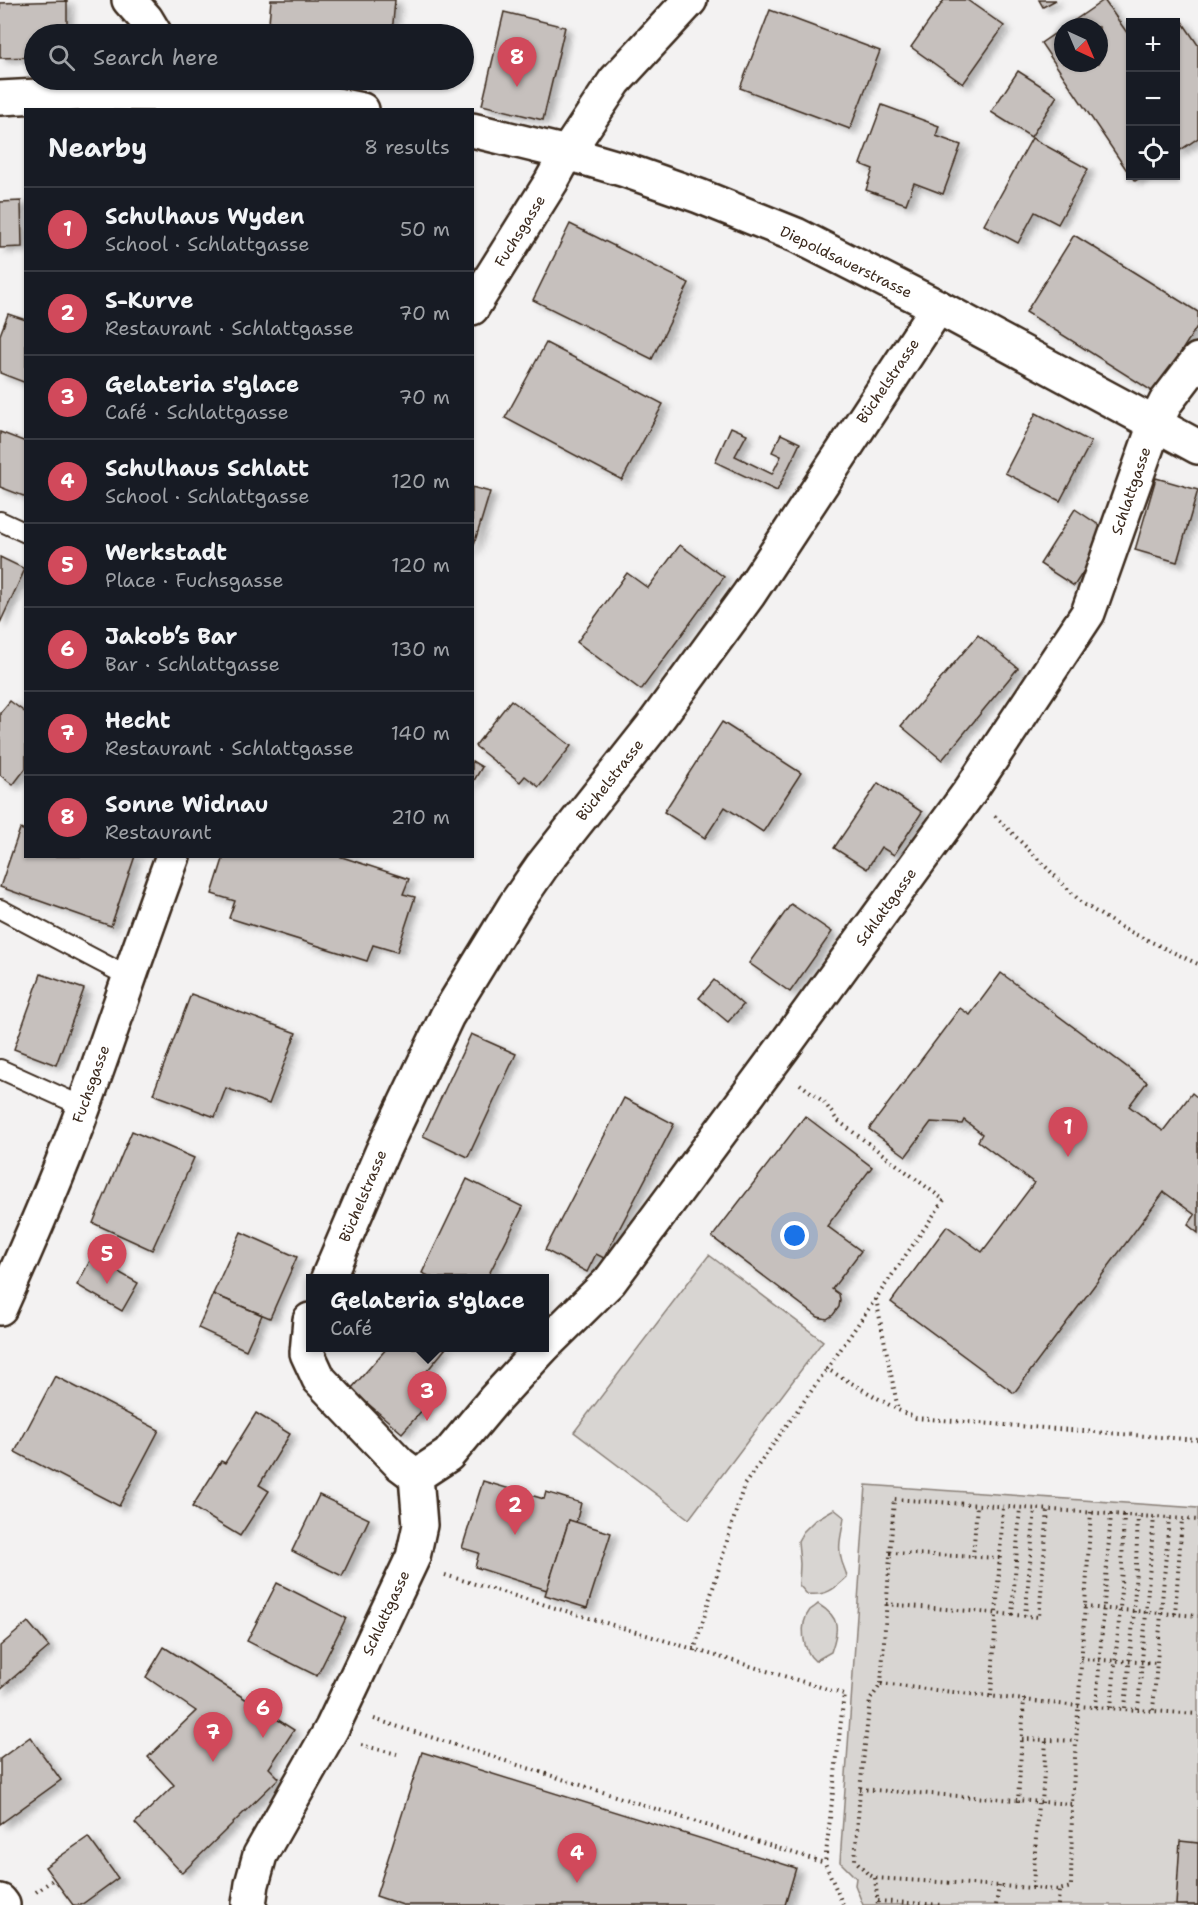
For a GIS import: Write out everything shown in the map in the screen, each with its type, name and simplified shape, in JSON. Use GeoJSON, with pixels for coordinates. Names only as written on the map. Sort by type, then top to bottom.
{"type":"FeatureCollection","features":[{"type":"Feature","properties":{"kind":"street"},"geometry":{"type":"LineString","coordinates":[[129,0],[149,24]]}},
{"type":"Feature","properties":{"kind":"street","name":"Fuchsgasse"},"geometry":{"type":"LineString","coordinates":[[474,305],[567,153],[615,81],[690,0]]}},
{"type":"Feature","properties":{"kind":"street"},"geometry":{"type":"LineString","coordinates":[[0,98],[130,90]]}},
{"type":"Feature","properties":{"kind":"street"},"geometry":{"type":"LineString","coordinates":[[182,90],[234,99],[327,103],[352,108]]}},
{"type":"Feature","properties":{"kind":"street","name":"Diepoldsauerstrasse"},"geometry":{"type":"LineString","coordinates":[[474,130],[567,153],[699,196],[796,235],[938,307],[1198,447]]}},
{"type":"Feature","properties":{"kind":"street","name":"Büchelstrasse"},"geometry":{"type":"LineString","coordinates":[[330,1274],[382,1152],[447,1016],[515,904],[542,866],[651,728],[749,594],[938,307]]}},
{"type":"Feature","properties":{"kind":"street","name":"Schlattgasse"},"geometry":{"type":"LineString","coordinates":[[549,1341],[610,1281],[782,1049],[970,791],[1088,613],[1155,424],[1166,402],[1198,360]]}},
{"type":"Feature","properties":{"kind":"street","name":"Fuchsgasse"},"geometry":{"type":"LineString","coordinates":[[0,1308],[41,1218],[84,1107],[172,858]]}},
{"type":"Feature","properties":{"kind":"street"},"geometry":{"type":"LineString","coordinates":[[307,1352],[319,1379],[399,1463],[416,1476]]}},
{"type":"Feature","properties":{"kind":"street","name":"Schlattgasse"},"geometry":{"type":"LineString","coordinates":[[249,1905],[260,1855],[332,1728],[413,1557],[420,1525],[416,1476],[448,1455],[538,1352]]}},
{"type":"Feature","properties":{"kind":"street"},"geometry":{"type":"LineString","coordinates":[[0,1901],[3,1905]]}},
{"type":"Feature","properties":{"kind":"lane"},"geometry":{"type":"LineString","coordinates":[[0,521],[24,532]]}},
{"type":"Feature","properties":{"kind":"lane"},"geometry":{"type":"LineString","coordinates":[[0,909],[129,978]]}},
{"type":"Feature","properties":{"kind":"lane"},"geometry":{"type":"LineString","coordinates":[[0,1069],[84,1107]]}},
{"type":"Feature","properties":{"kind":"path"},"geometry":{"type":"LineString","coordinates":[[970,791],[1082,903],[1120,927],[1198,964]]}},
{"type":"Feature","properties":{"kind":"path"},"geometry":{"type":"LineString","coordinates":[[694,1651],[744,1485],[944,1200],[837,1120],[824,1102]]}},
{"type":"Feature","properties":{"kind":"path"},"geometry":{"type":"LineString","coordinates":[[875,1298],[898,1410]]}},
{"type":"Feature","properties":{"kind":"path"},"geometry":{"type":"LineString","coordinates":[[827,1369],[916,1418],[1198,1440]]}},
{"type":"Feature","properties":{"kind":"path"},"geometry":{"type":"LineString","coordinates":[[1091,1512],[1072,1804],[1071,1887],[1059,1890],[875,1878],[868,1874],[855,1860],[870,1700],[881,1684],[894,1498],[1003,1507],[1091,1512],[1198,1520]]}},
{"type":"Feature","properties":{"kind":"path"},"geometry":{"type":"LineString","coordinates":[[973,1557],[977,1504]]}},
{"type":"Feature","properties":{"kind":"path"},"geometry":{"type":"LineString","coordinates":[[991,1696],[1003,1507]]}},
{"type":"Feature","properties":{"kind":"path"},"geometry":{"type":"LineString","coordinates":[[1012,1615],[1020,1508]]}},
{"type":"Feature","properties":{"kind":"path"},"geometry":{"type":"LineString","coordinates":[[1025,1616],[1035,1509]]}},
{"type":"Feature","properties":{"kind":"path"},"geometry":{"type":"LineString","coordinates":[[886,1604],[1039,1617],[1048,1510]]}},
{"type":"Feature","properties":{"kind":"path"},"geometry":{"type":"LineString","coordinates":[[1096,1707],[1110,1514]]}},
{"type":"Feature","properties":{"kind":"path"},"geometry":{"type":"LineString","coordinates":[[1110,1708],[1120,1610],[1125,1515]]}},
{"type":"Feature","properties":{"kind":"path"},"geometry":{"type":"LineString","coordinates":[[1125,1708],[1134,1611],[1138,1516]]}},
{"type":"Feature","properties":{"kind":"path"},"geometry":{"type":"LineString","coordinates":[[1138,1709],[1154,1517]]}},
{"type":"Feature","properties":{"kind":"path"},"geometry":{"type":"LineString","coordinates":[[1153,1710],[1169,1518]]}},
{"type":"Feature","properties":{"kind":"path"},"geometry":{"type":"LineString","coordinates":[[1175,1614],[1182,1519]]}},
{"type":"Feature","properties":{"kind":"path"},"geometry":{"type":"LineString","coordinates":[[890,1553],[1000,1558]]}},
{"type":"Feature","properties":{"kind":"path"},"geometry":{"type":"LineString","coordinates":[[435,1572],[844,1694],[825,1863],[843,1905]]}},
{"type":"Feature","properties":{"kind":"path"},"geometry":{"type":"LineString","coordinates":[[1084,1607],[1198,1616]]}},
{"type":"Feature","properties":{"kind":"path"},"geometry":{"type":"LineString","coordinates":[[1081,1659],[1158,1663]]}},
{"type":"Feature","properties":{"kind":"path"},"geometry":{"type":"LineString","coordinates":[[881,1684],[1078,1706],[1198,1713]]}},
{"type":"Feature","properties":{"kind":"path"},"geometry":{"type":"LineString","coordinates":[[1018,1802],[1024,1699]]}},
{"type":"Feature","properties":{"kind":"path"},"geometry":{"type":"LineString","coordinates":[[369,1717],[825,1863]]}},
{"type":"Feature","properties":{"kind":"path"},"geometry":{"type":"LineString","coordinates":[[1022,1739],[1076,1742]]}},
{"type":"Feature","properties":{"kind":"path"},"geometry":{"type":"LineString","coordinates":[[1033,1888],[1046,1740]]}},
{"type":"Feature","properties":{"kind":"path"},"geometry":{"type":"LineString","coordinates":[[364,1746],[397,1754]]}},
{"type":"Feature","properties":{"kind":"path"},"geometry":{"type":"LineString","coordinates":[[860,1789],[1018,1802],[1072,1804]]}},
{"type":"Feature","properties":{"kind":"path"},"geometry":{"type":"LineString","coordinates":[[875,1878],[878,1903],[942,1905]]}},
{"type":"Feature","properties":{"kind":"path"},"geometry":{"type":"LineString","coordinates":[[36,1893],[54,1879]]}},
{"type":"Feature","properties":{"kind":"path"},"geometry":{"type":"LineString","coordinates":[[996,1905],[999,1886]]}},
{"type":"Feature","properties":{"kind":"path"},"geometry":{"type":"LineString","coordinates":[[1058,1905],[1059,1890]]}},
{"type":"Feature","properties":{"kind":"shaded area"},"geometry":{"type":"Polygon","coordinates":[[[709,1255],[823,1341],[689,1519],[574,1432],[709,1255]]]}},
{"type":"Feature","properties":{"kind":"shaded area"},"geometry":{"type":"Polygon","coordinates":[[[866,1485],[1198,1508],[1198,1905],[863,1905],[855,1885],[856,1878],[840,1862],[866,1485]]]}},
{"type":"Feature","properties":{"kind":"shaded area"},"geometry":{"type":"Polygon","coordinates":[[[834,1509],[844,1517],[840,1548],[847,1577],[829,1591],[807,1594],[799,1585],[798,1541],[815,1520],[834,1509]]]}},
{"type":"Feature","properties":{"kind":"shaded area"},"geometry":{"type":"Polygon","coordinates":[[[818,1604],[834,1619],[836,1637],[831,1652],[815,1661],[807,1650],[803,1629],[810,1610],[818,1604]]]}},
{"type":"Feature","properties":{"kind":"building"},"geometry":{"type":"Polygon","coordinates":[[[271,0],[395,0],[393,24],[269,24],[271,0]]]}},
{"type":"Feature","properties":{"kind":"building"},"geometry":{"type":"Polygon","coordinates":[[[944,0],[967,0],[1004,26],[963,84],[911,47],[944,0]]]}},
{"type":"Feature","properties":{"kind":"building"},"geometry":{"type":"Polygon","coordinates":[[[1039,0],[1056,0],[1043,7],[1039,0]]]}},
{"type":"Feature","properties":{"kind":"building"},"geometry":{"type":"Polygon","coordinates":[[[1104,0],[1126,31],[1126,169],[1061,72],[1108,72],[1108,18],[1078,18],[1104,0]]]}},
{"type":"Feature","properties":{"kind":"building"},"geometry":{"type":"Polygon","coordinates":[[[67,1],[67,24],[24,24],[24,57],[0,58],[0,3],[67,1]]]}},
{"type":"Feature","properties":{"kind":"building"},"geometry":{"type":"Polygon","coordinates":[[[770,10],[880,51],[850,129],[740,88],[770,10]]]}},
{"type":"Feature","properties":{"kind":"building"},"geometry":{"type":"Polygon","coordinates":[[[504,12],[565,27],[543,120],[482,105],[504,12]]]}},
{"type":"Feature","properties":{"kind":"building"},"geometry":{"type":"Polygon","coordinates":[[[1180,21],[1198,45],[1198,138],[1180,150],[1180,72],[1180,21]]]}},
{"type":"Feature","properties":{"kind":"building"},"geometry":{"type":"Polygon","coordinates":[[[1054,34],[1054,62],[1041,43],[1054,34]]]}},
{"type":"Feature","properties":{"kind":"building"},"geometry":{"type":"Polygon","coordinates":[[[1018,71],[1057,96],[1031,137],[991,112],[1018,71]]]}},
{"type":"Feature","properties":{"kind":"building"},"geometry":{"type":"Polygon","coordinates":[[[882,105],[939,126],[936,136],[961,145],[943,194],[914,183],[906,204],[866,190],[873,169],[860,164],[882,105]]]}},
{"type":"Feature","properties":{"kind":"building"},"geometry":{"type":"Polygon","coordinates":[[[1032,138],[1088,169],[1058,224],[1035,212],[1018,243],[984,225],[1032,138]]]}},
{"type":"Feature","properties":{"kind":"building"},"geometry":{"type":"Polygon","coordinates":[[[21,201],[22,247],[0,248],[0,202],[21,201]]]}},
{"type":"Feature","properties":{"kind":"building"},"geometry":{"type":"Polygon","coordinates":[[[570,224],[689,283],[652,359],[533,300],[570,224]]]}},
{"type":"Feature","properties":{"kind":"building"},"geometry":{"type":"Polygon","coordinates":[[[1074,235],[1198,312],[1198,325],[1155,393],[1026,312],[1074,235]]]}},
{"type":"Feature","properties":{"kind":"building"},"geometry":{"type":"Polygon","coordinates":[[[8,314],[24,319],[24,382],[0,373],[0,335],[8,314]]]}},
{"type":"Feature","properties":{"kind":"building"},"geometry":{"type":"Polygon","coordinates":[[[546,343],[663,404],[622,480],[505,418],[546,343]]]}},
{"type":"Feature","properties":{"kind":"building"},"geometry":{"type":"Polygon","coordinates":[[[1036,413],[1091,442],[1060,501],[1005,473],[1036,413]]]}},
{"type":"Feature","properties":{"kind":"building"},"geometry":{"type":"Polygon","coordinates":[[[731,427],[747,434],[735,456],[772,474],[781,456],[772,452],[781,434],[800,443],[777,491],[715,462],[731,427]]]}},
{"type":"Feature","properties":{"kind":"building"},"geometry":{"type":"Polygon","coordinates":[[[0,432],[24,441],[24,496],[0,487],[0,432]]]}},
{"type":"Feature","properties":{"kind":"building"},"geometry":{"type":"Polygon","coordinates":[[[1156,478],[1198,490],[1177,562],[1135,550],[1156,478]]]}},
{"type":"Feature","properties":{"kind":"building"},"geometry":{"type":"Polygon","coordinates":[[[474,488],[490,492],[474,544],[474,488]]]}},
{"type":"Feature","properties":{"kind":"building"},"geometry":{"type":"Polygon","coordinates":[[[1075,509],[1109,532],[1074,586],[1040,564],[1075,509]]]}},
{"type":"Feature","properties":{"kind":"building"},"geometry":{"type":"Polygon","coordinates":[[[680,545],[724,577],[641,690],[577,642],[627,573],[648,588],[680,545]]]}},
{"type":"Feature","properties":{"kind":"building"},"geometry":{"type":"Polygon","coordinates":[[[0,557],[24,569],[24,571],[0,623],[0,557]]]}},
{"type":"Feature","properties":{"kind":"building"},"geometry":{"type":"Polygon","coordinates":[[[978,635],[1018,668],[942,760],[901,726],[978,635]]]}},
{"type":"Feature","properties":{"kind":"building"},"geometry":{"type":"Polygon","coordinates":[[[511,700],[571,746],[539,787],[525,776],[520,782],[475,746],[511,700]]]}},
{"type":"Feature","properties":{"kind":"building"},"geometry":{"type":"Polygon","coordinates":[[[10,701],[24,712],[24,771],[13,785],[0,775],[0,713],[10,701]]]}},
{"type":"Feature","properties":{"kind":"building"},"geometry":{"type":"Polygon","coordinates":[[[722,722],[801,773],[763,832],[725,807],[705,838],[664,812],[722,722]]]}},
{"type":"Feature","properties":{"kind":"building"},"geometry":{"type":"Polygon","coordinates":[[[474,762],[482,767],[474,781],[474,762]]]}},
{"type":"Feature","properties":{"kind":"building"},"geometry":{"type":"Polygon","coordinates":[[[878,783],[922,812],[894,855],[881,847],[867,869],[834,848],[878,783]]]}},
{"type":"Feature","properties":{"kind":"building"},"geometry":{"type":"Polygon","coordinates":[[[20,829],[24,830],[24,858],[134,858],[111,926],[0,887],[20,829]]]}},
{"type":"Feature","properties":{"kind":"building"},"geometry":{"type":"Polygon","coordinates":[[[223,858],[345,858],[409,879],[403,894],[415,897],[397,952],[373,945],[367,961],[229,918],[235,901],[212,894],[223,858]]]}},
{"type":"Feature","properties":{"kind":"building"},"geometry":{"type":"Polygon","coordinates":[[[791,904],[832,932],[790,992],[749,963],[791,904]]]}},
{"type":"Feature","properties":{"kind":"building"},"geometry":{"type":"Polygon","coordinates":[[[1001,973],[1147,1082],[1129,1106],[1163,1131],[1192,1093],[1198,1098],[1198,1233],[1188,1225],[1195,1215],[1164,1192],[1014,1393],[891,1302],[947,1226],[982,1252],[1034,1183],[978,1141],[982,1134],[964,1120],[962,1124],[931,1122],[906,1156],[869,1129],[960,1008],[970,1015],[1001,973]]]}},
{"type":"Feature","properties":{"kind":"building"},"geometry":{"type":"Polygon","coordinates":[[[41,974],[84,989],[56,1065],[14,1049],[41,974]]]}},
{"type":"Feature","properties":{"kind":"building"},"geometry":{"type":"Polygon","coordinates":[[[714,980],[743,1005],[728,1022],[699,998],[714,980]]]}},
{"type":"Feature","properties":{"kind":"building"},"geometry":{"type":"Polygon","coordinates":[[[191,994],[296,1033],[269,1104],[226,1088],[215,1117],[153,1094],[191,994]]]}},
{"type":"Feature","properties":{"kind":"building"},"geometry":{"type":"Polygon","coordinates":[[[471,1034],[516,1054],[468,1157],[423,1136],[471,1034]]]}},
{"type":"Feature","properties":{"kind":"building"},"geometry":{"type":"Polygon","coordinates":[[[624,1098],[674,1124],[604,1258],[596,1254],[587,1272],[545,1250],[624,1098]]]}},
{"type":"Feature","properties":{"kind":"building"},"geometry":{"type":"Polygon","coordinates":[[[805,1116],[872,1167],[827,1226],[861,1251],[832,1289],[839,1294],[839,1307],[827,1319],[818,1317],[712,1237],[805,1116]]]}},
{"type":"Feature","properties":{"kind":"building"},"geometry":{"type":"Polygon","coordinates":[[[132,1131],[194,1158],[152,1250],[93,1223],[132,1131]]]}},
{"type":"Feature","properties":{"kind":"building"},"geometry":{"type":"Polygon","coordinates":[[[467,1179],[523,1207],[489,1274],[422,1273],[467,1179]]]}},
{"type":"Feature","properties":{"kind":"building"},"geometry":{"type":"Polygon","coordinates":[[[241,1232],[297,1257],[270,1318],[213,1294],[241,1232]]]}},
{"type":"Feature","properties":{"kind":"building"},"geometry":{"type":"Polygon","coordinates":[[[92,1257],[138,1283],[122,1311],[77,1285],[92,1257]]]}},
{"type":"Feature","properties":{"kind":"building"},"geometry":{"type":"Polygon","coordinates":[[[213,1294],[262,1315],[246,1350],[198,1328],[213,1294]]]}},
{"type":"Feature","properties":{"kind":"building"},"geometry":{"type":"Polygon","coordinates":[[[383,1352],[443,1352],[422,1377],[439,1391],[402,1433],[351,1389],[383,1352]]]}},
{"type":"Feature","properties":{"kind":"building"},"geometry":{"type":"Polygon","coordinates":[[[55,1376],[159,1430],[119,1506],[15,1452],[55,1376]]]}},
{"type":"Feature","properties":{"kind":"building"},"geometry":{"type":"Polygon","coordinates":[[[256,1413],[290,1434],[259,1485],[269,1491],[240,1536],[192,1507],[221,1461],[225,1463],[256,1413]]]}},
{"type":"Feature","properties":{"kind":"building"},"geometry":{"type":"Polygon","coordinates":[[[483,1481],[544,1499],[546,1492],[581,1503],[576,1523],[569,1520],[547,1590],[475,1567],[479,1553],[462,1548],[483,1481]]]}},
{"type":"Feature","properties":{"kind":"building"},"geometry":{"type":"Polygon","coordinates":[[[319,1495],[369,1519],[342,1576],[292,1551],[319,1495]]]}},
{"type":"Feature","properties":{"kind":"building"},"geometry":{"type":"Polygon","coordinates":[[[569,1520],[611,1533],[587,1608],[545,1595],[569,1520]]]}},
{"type":"Feature","properties":{"kind":"building"},"geometry":{"type":"Polygon","coordinates":[[[277,1583],[346,1618],[317,1676],[247,1641],[277,1583]]]}},
{"type":"Feature","properties":{"kind":"building"},"geometry":{"type":"Polygon","coordinates":[[[28,1622],[49,1647],[0,1689],[0,1646],[28,1622]]]}},
{"type":"Feature","properties":{"kind":"building"},"geometry":{"type":"Polygon","coordinates":[[[164,1647],[294,1730],[269,1768],[279,1778],[182,1873],[135,1823],[174,1785],[148,1757],[196,1711],[146,1677],[164,1647]]]}},
{"type":"Feature","properties":{"kind":"building"},"geometry":{"type":"Polygon","coordinates":[[[30,1737],[61,1780],[0,1824],[0,1759],[30,1737]]]}},
{"type":"Feature","properties":{"kind":"building"},"geometry":{"type":"Polygon","coordinates":[[[422,1752],[796,1868],[785,1905],[403,1905],[376,1896],[422,1752]]]}},
{"type":"Feature","properties":{"kind":"building"},"geometry":{"type":"Polygon","coordinates":[[[88,1837],[118,1878],[81,1905],[73,1905],[45,1867],[88,1837]]]}},
{"type":"Feature","properties":{"kind":"building"},"geometry":{"type":"Polygon","coordinates":[[[1180,1841],[1198,1843],[1198,1905],[1176,1905],[1180,1841]]]}},
{"type":"Feature","properties":{"kind":"place","name":"Sonne Widnau"},"geometry":{"type":"Point","coordinates":[517,87]}},
{"type":"Feature","properties":{"kind":"place","name":"Schulhaus Wyden"},"geometry":{"type":"Point","coordinates":[1068,1157]}},
{"type":"Feature","properties":{"kind":"place","name":"Werkstadt"},"geometry":{"type":"Point","coordinates":[107,1284]}},
{"type":"Feature","properties":{"kind":"place","name":"Gelateria s'glace"},"geometry":{"type":"Point","coordinates":[427,1421]}},
{"type":"Feature","properties":{"kind":"place","name":"S-Kurve"},"geometry":{"type":"Point","coordinates":[515,1535]}},
{"type":"Feature","properties":{"kind":"place","name":"Jakob‘s Bar"},"geometry":{"type":"Point","coordinates":[263,1738]}},
{"type":"Feature","properties":{"kind":"place","name":"Hecht"},"geometry":{"type":"Point","coordinates":[213,1762]}},
{"type":"Feature","properties":{"kind":"place","name":"Schulhaus Schlatt"},"geometry":{"type":"Point","coordinates":[577,1883]}}]}
